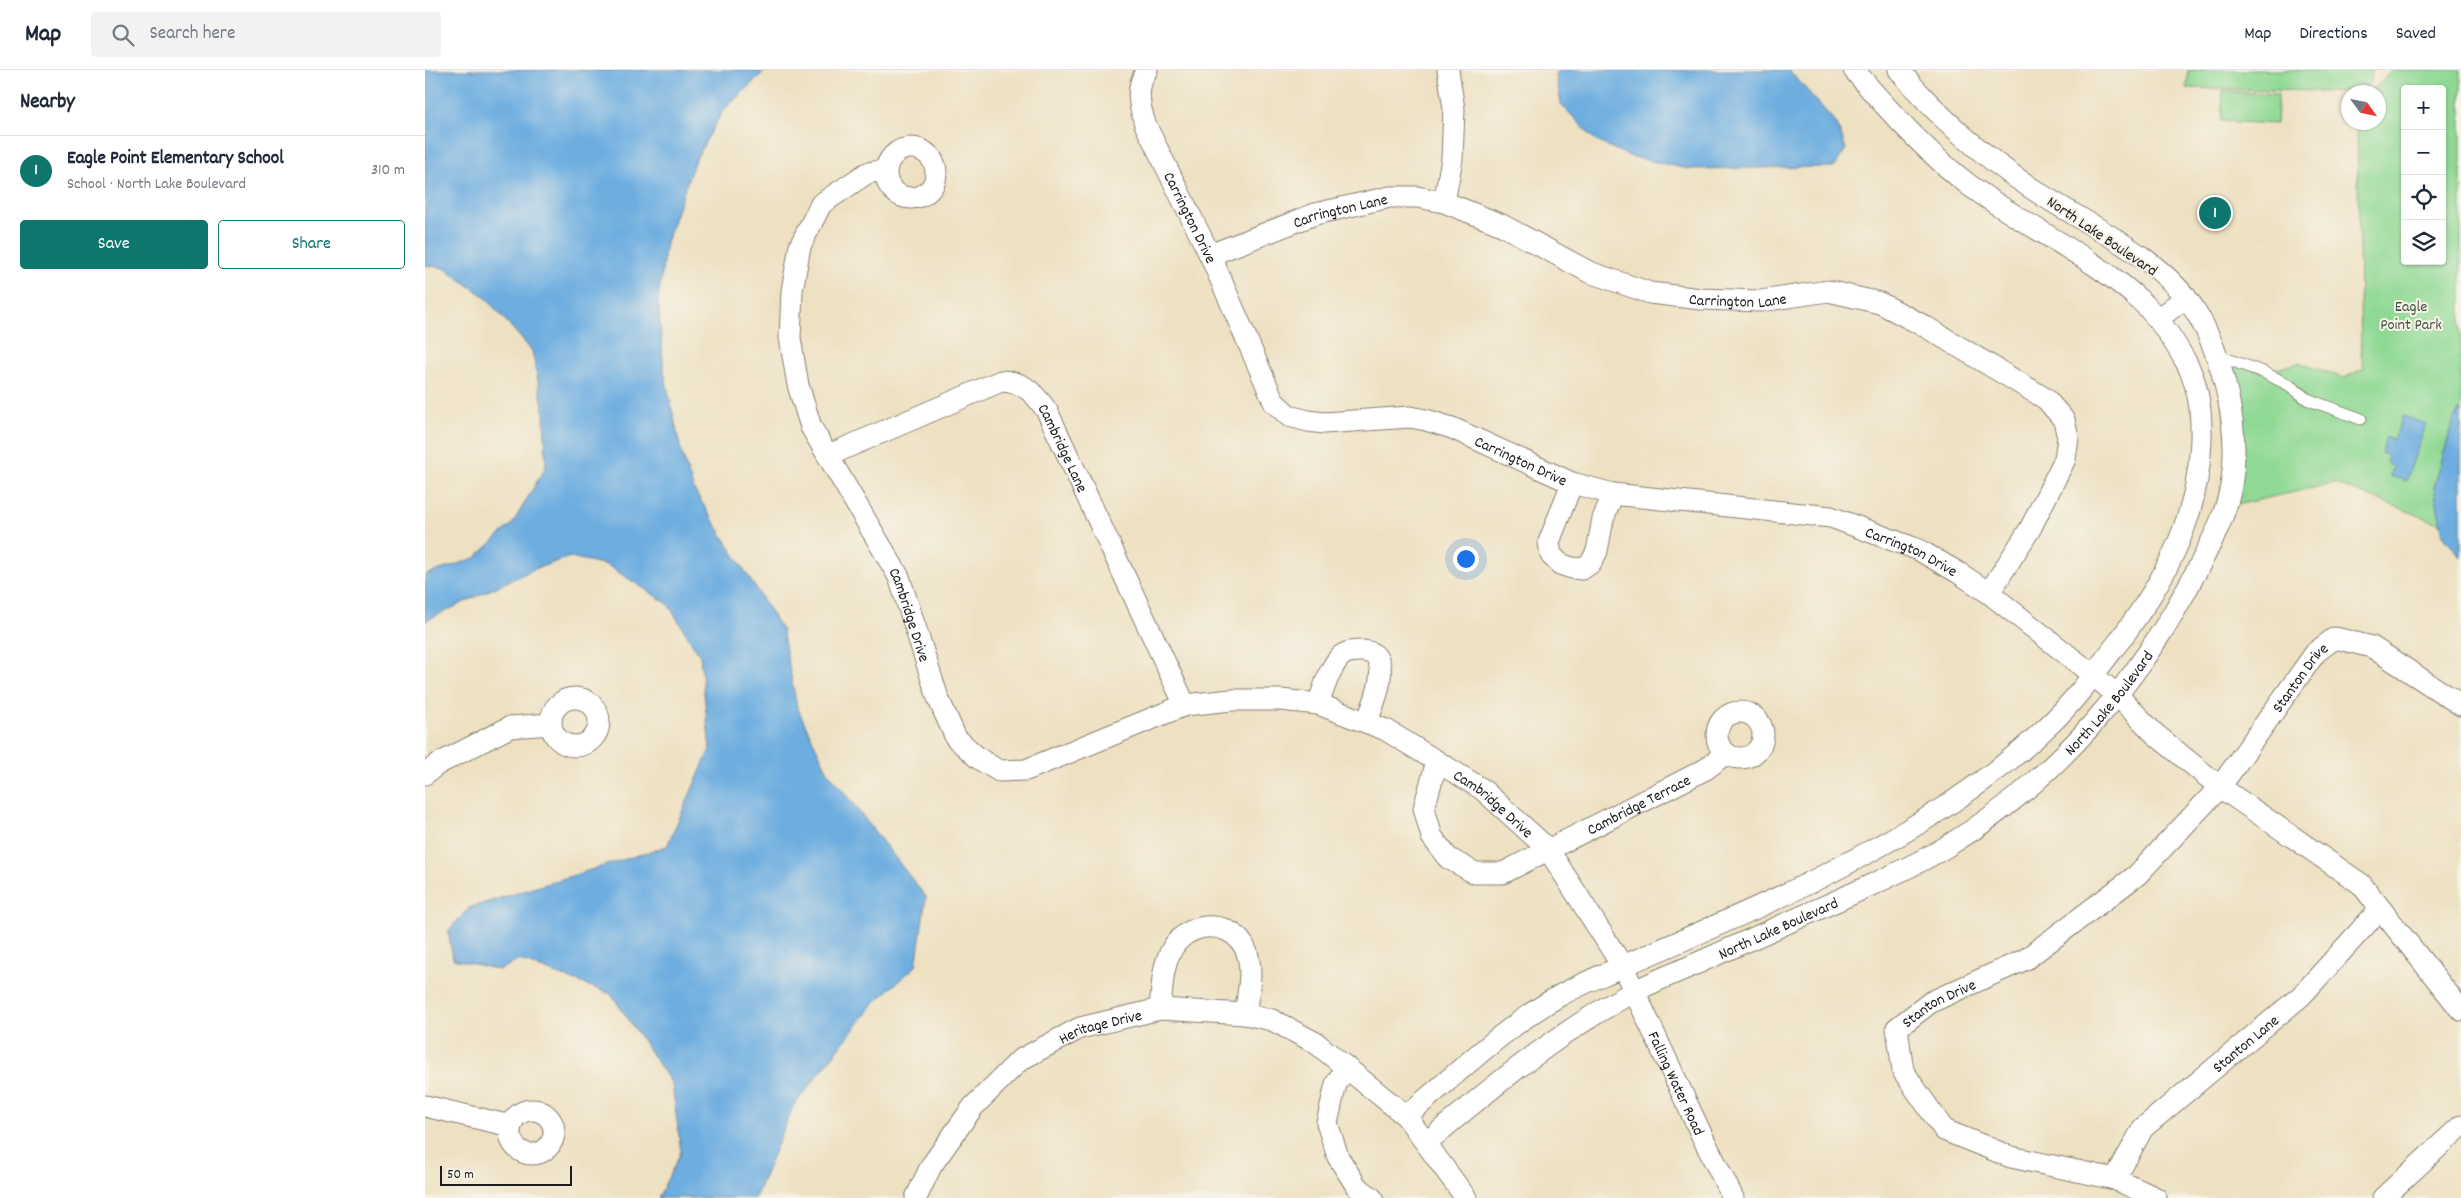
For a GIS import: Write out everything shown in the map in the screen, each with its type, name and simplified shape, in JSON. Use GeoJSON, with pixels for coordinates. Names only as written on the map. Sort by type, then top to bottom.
{"type":"FeatureCollection","features":[{"type":"Feature","properties":{"kind":"street","name":"Carrington Drive"},"geometry":{"type":"LineString","coordinates":[[1147,70],[1140,80],[1139,101],[1145,124],[1210,254],[1274,402],[1289,416],[1324,423],[1410,417],[1452,428],[1572,483],[1613,494],[1831,517],[1919,550],[1989,593],[2093,675]]}},
{"type":"Feature","properties":{"kind":"street"},"geometry":{"type":"LineString","coordinates":[[1445,202],[1452,158],[1454,109],[1447,70]]}},
{"type":"Feature","properties":{"kind":"street","name":"North Lake Boulevard"},"geometry":{"type":"LineString","coordinates":[[1407,1116],[1501,1036],[1559,995],[1803,885],[1945,808],[2001,766],[2049,726],[2093,675],[2147,603],[2164,574],[2190,511],[2197,478],[2200,441],[2199,405],[2195,384],[2184,358],[2158,319],[2125,287],[2000,207],[1964,181],[1887,110],[1854,70]]}},
{"type":"Feature","properties":{"kind":"street","name":"North Lake Boulevard"},"geometry":{"type":"LineString","coordinates":[[1427,1142],[1507,1075],[1570,1030],[1634,991],[1892,875],[1947,846],[2007,804],[2067,753],[2118,696],[2173,618],[2216,534],[2227,507],[2233,479],[2235,451],[2229,405],[2216,355],[2197,313],[2186,298],[2146,260],[2019,179],[1987,156],[1927,102],[1899,70]]}},
{"type":"Feature","properties":{"kind":"street","name":"Cambridge Drive"},"geometry":{"type":"LineString","coordinates":[[886,170],[867,173],[821,204],[800,246],[792,291],[790,338],[798,385],[811,427],[899,577],[938,698],[956,738],[978,758],[999,771],[1026,770],[1185,705],[1231,700],[1281,700],[1318,704],[1367,721],[1386,730],[1482,789],[1548,849],[1623,966]]}},
{"type":"Feature","properties":{"kind":"street"},"geometry":{"type":"LineString","coordinates":[[2000,207],[2019,179]]}},
{"type":"Feature","properties":{"kind":"street","name":"Carrington Lane"},"geometry":{"type":"LineString","coordinates":[[1210,254],[1315,214],[1390,197],[1417,196],[1445,202],[1502,225],[1589,272],[1650,293],[1701,299],[1761,301],[1828,291],[1880,303],[1926,327],[2046,399],[2064,420],[2068,438],[2065,459],[2030,529],[1989,593]]}},
{"type":"Feature","properties":{"kind":"street"},"geometry":{"type":"LineString","coordinates":[[2158,319],[2186,298]]}},
{"type":"Feature","properties":{"kind":"street","name":"Cambridge Lane"},"geometry":{"type":"LineString","coordinates":[[829,455],[1001,382],[1016,382],[1035,394],[1047,412],[1185,705]]}},
{"type":"Feature","properties":{"kind":"street"},"geometry":{"type":"LineString","coordinates":[[1572,483],[1549,542],[1551,555],[1560,564],[1572,568],[1582,568],[1591,563],[1597,551],[1603,519],[1613,494]]}},
{"type":"Feature","properties":{"kind":"street","name":"Stanton Drive"},"geometry":{"type":"LineString","coordinates":[[2156,1198],[2115,1179],[2011,1157],[1944,1130],[1903,1071],[1897,1028],[1931,1002],[2026,959],[2137,875],[2220,788],[2315,652],[2335,638],[2372,647],[2461,705]]}},
{"type":"Feature","properties":{"kind":"street"},"geometry":{"type":"LineString","coordinates":[[1318,704],[1332,668],[1340,656],[1351,651],[1364,650],[1374,656],[1381,667],[1381,682],[1367,721]]}},
{"type":"Feature","properties":{"kind":"street"},"geometry":{"type":"LineString","coordinates":[[2093,675],[2118,696],[2155,734],[2220,788],[2361,884],[2461,1010]]}},
{"type":"Feature","properties":{"kind":"street"},"geometry":{"type":"LineString","coordinates":[[425,774],[438,764],[510,727],[551,724]]}},
{"type":"Feature","properties":{"kind":"street","name":"Cambridge Terrace"},"geometry":{"type":"LineString","coordinates":[[1548,849],[1706,769],[1726,753]]}},
{"type":"Feature","properties":{"kind":"street","name":"Cambridge Drive"},"geometry":{"type":"LineString","coordinates":[[1437,761],[1423,808],[1432,837],[1448,858],[1475,872],[1503,874],[1548,849]]}},
{"type":"Feature","properties":{"kind":"street","name":"Stanton Lane"},"geometry":{"type":"LineString","coordinates":[[2115,1179],[2143,1128],[2301,996],[2380,908]]}},
{"type":"Feature","properties":{"kind":"street"},"geometry":{"type":"LineString","coordinates":[[1160,1009],[1169,954],[1177,940],[1187,931],[1213,927],[1236,937],[1244,946],[1249,961],[1250,974],[1245,1014]]}},
{"type":"Feature","properties":{"kind":"street","name":"Falling Water Road"},"geometry":{"type":"LineString","coordinates":[[1623,966],[1733,1198]]}},
{"type":"Feature","properties":{"kind":"street","name":"Heritage Drive"},"geometry":{"type":"LineString","coordinates":[[916,1198],[931,1166],[973,1107],[1019,1060],[1080,1028],[1160,1009],[1245,1014],[1272,1020],[1316,1043],[1407,1116],[1466,1198]]}},
{"type":"Feature","properties":{"kind":"street"},"geometry":{"type":"LineString","coordinates":[[1346,1067],[1336,1084],[1330,1100],[1327,1123],[1338,1157],[1357,1187],[1372,1198]]}},
{"type":"Feature","properties":{"kind":"street"},"geometry":{"type":"LineString","coordinates":[[425,1106],[511,1126]]}},
{"type":"Feature","properties":{"kind":"street"},"geometry":{"type":"LineString","coordinates":[[2383,1198],[2461,1126]]}},
{"type":"Feature","properties":{"kind":"lane"},"geometry":{"type":"LineString","coordinates":[[2216,355],[2263,372],[2289,385],[2307,399],[2361,419]]}},
{"type":"Feature","properties":{"kind":"green space"},"geometry":{"type":"Polygon","coordinates":[[[2188,70],[2371,70],[2371,82],[2368,85],[2341,85],[2341,92],[2187,88],[2188,70]]]}},
{"type":"Feature","properties":{"kind":"green space","name":"Eagle Point Park"},"geometry":{"type":"Polygon","coordinates":[[[2393,70],[2461,70],[2461,408],[2454,419],[2434,487],[2441,524],[2335,483],[2227,507],[2233,479],[2216,355],[2263,372],[2300,363],[2344,378],[2364,368],[2361,355],[2357,130],[2386,130],[2386,85],[2377,85],[2393,70]]]}},
{"type":"Feature","properties":{"kind":"green space"},"geometry":{"type":"Polygon","coordinates":[[[2223,91],[2278,94],[2276,124],[2221,121],[2223,91]]]}},
{"type":"Feature","properties":{"kind":"water"},"geometry":{"type":"Polygon","coordinates":[[[425,70],[770,70],[764,72],[723,111],[694,162],[666,243],[658,300],[664,371],[681,451],[694,490],[782,630],[797,707],[828,772],[926,897],[916,966],[876,1001],[793,1107],[755,1198],[658,1198],[681,1152],[672,1084],[611,994],[519,960],[499,970],[453,959],[448,931],[469,908],[667,846],[710,749],[700,656],[668,604],[607,565],[570,557],[532,570],[425,621],[425,575],[475,558],[513,523],[546,466],[544,411],[532,351],[485,297],[444,268],[425,265],[425,70]]]}},
{"type":"Feature","properties":{"kind":"water"},"geometry":{"type":"Polygon","coordinates":[[[1558,70],[1789,70],[1837,124],[1846,149],[1834,167],[1688,169],[1629,156],[1596,141],[1561,104],[1556,76],[1558,70]]]}},
{"type":"Feature","properties":{"kind":"water"},"geometry":{"type":"Polygon","coordinates":[[[2461,408],[2461,557],[2443,535],[2434,487],[2454,419],[2461,408]]]}},
{"type":"Feature","properties":{"kind":"water"},"geometry":{"type":"Polygon","coordinates":[[[2403,416],[2426,424],[2406,481],[2390,476],[2394,466],[2386,463],[2388,455],[2381,453],[2386,437],[2394,440],[2403,416]]]}},
{"type":"Feature","properties":{"kind":"place","name":"Eagle Point Elementary School"},"geometry":{"type":"Point","coordinates":[2215,213]}}]}
